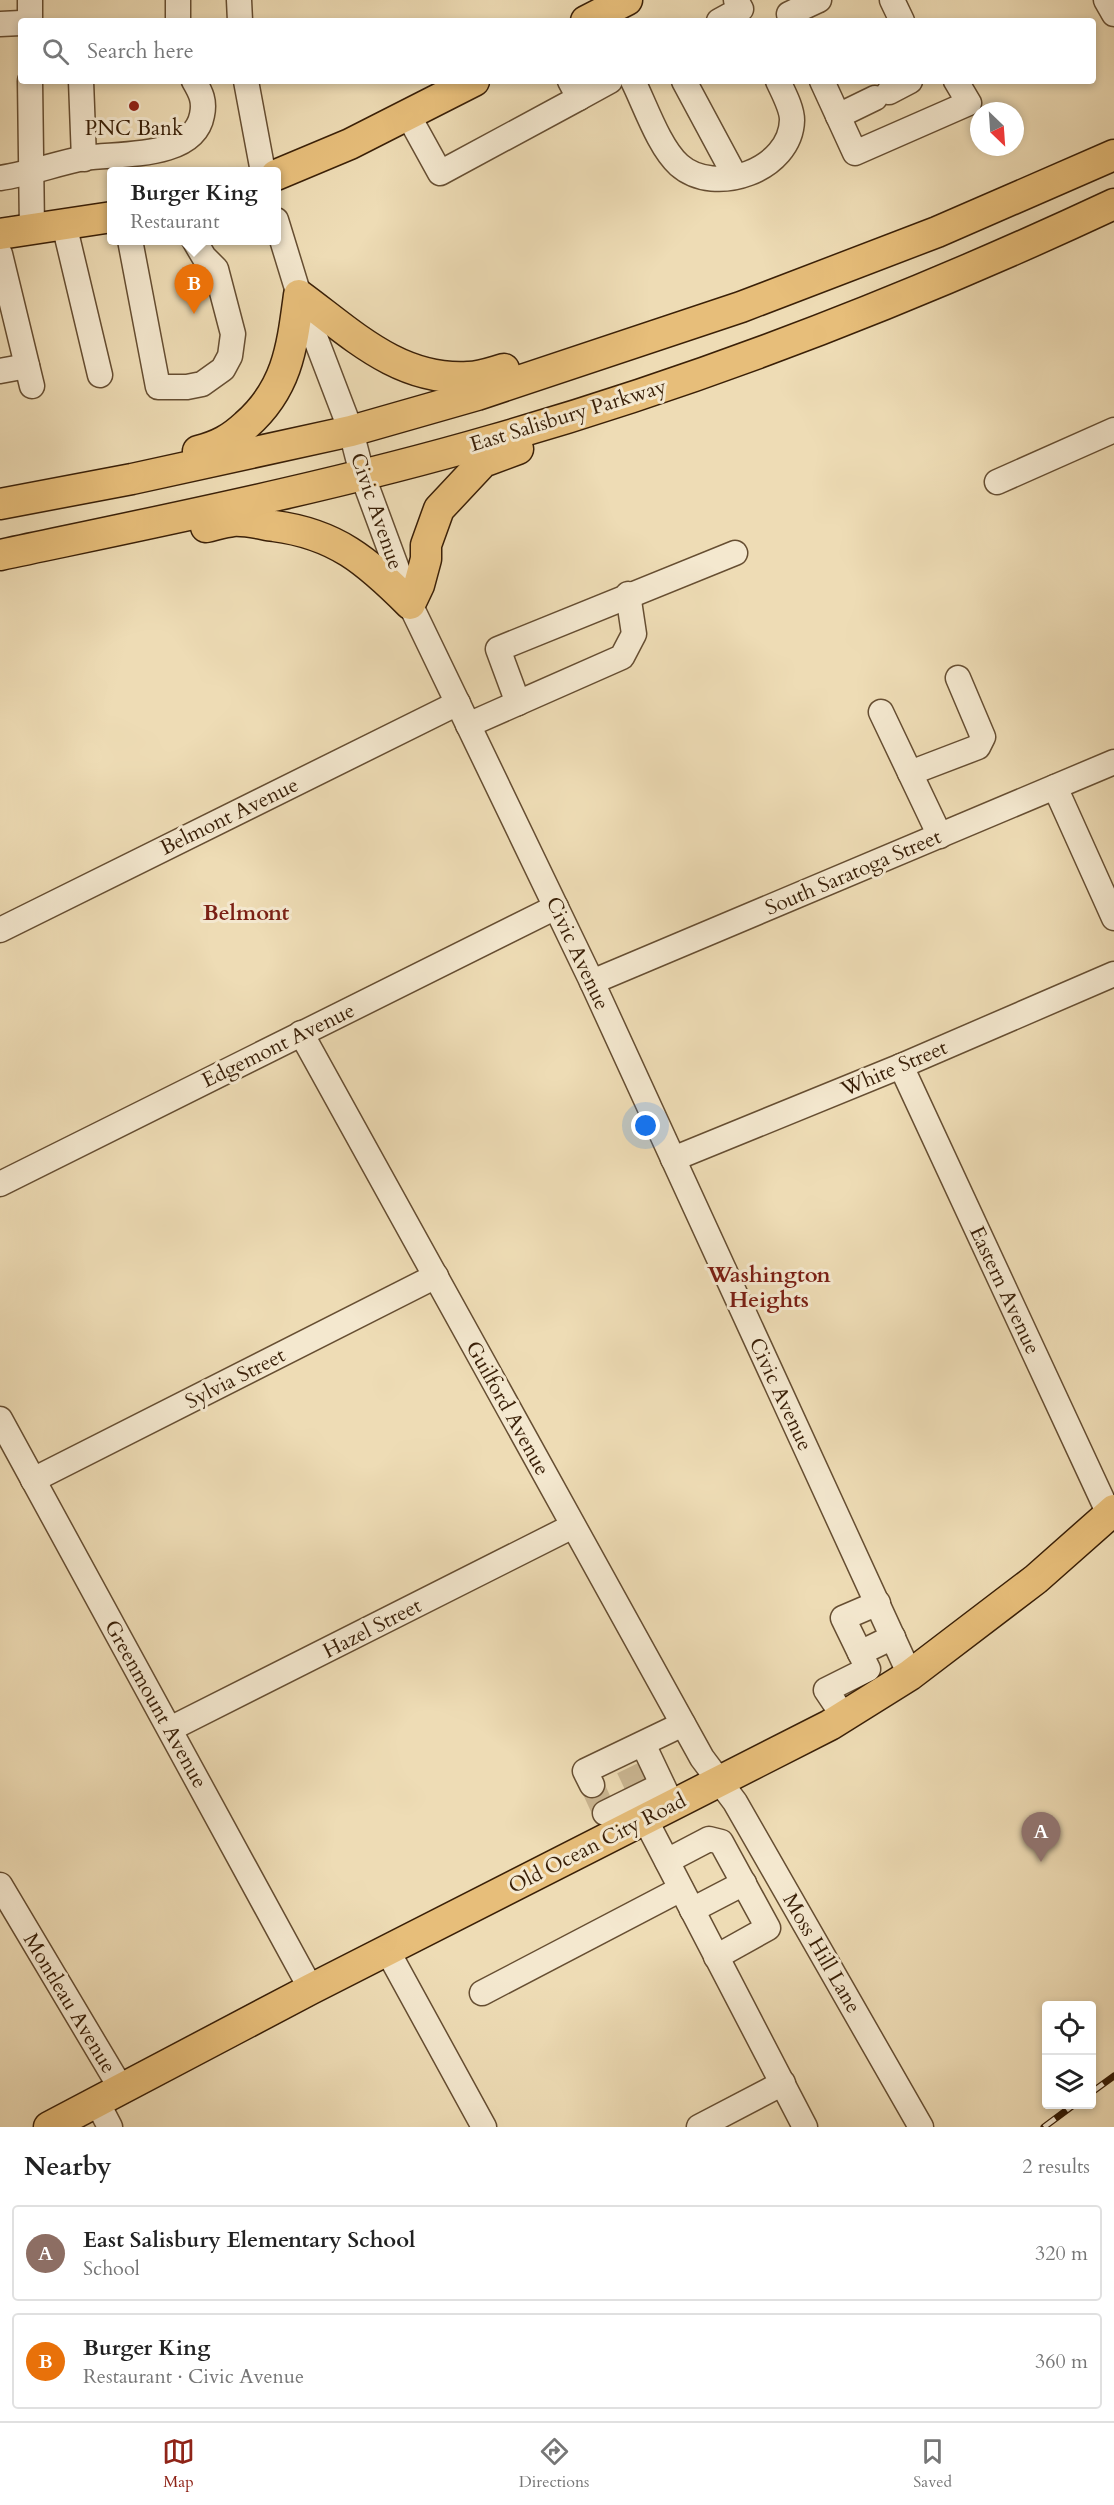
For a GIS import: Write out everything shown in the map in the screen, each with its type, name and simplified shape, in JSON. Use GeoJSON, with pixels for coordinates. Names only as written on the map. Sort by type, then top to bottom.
{"type":"FeatureCollection","features":[{"type":"Feature","properties":{"kind":"main road"},"geometry":{"type":"LineString","coordinates":[[597,18],[627,0]]}},
{"type":"Feature","properties":{"kind":"main road"},"geometry":{"type":"LineString","coordinates":[[281,173],[350,144],[468,84]]}},
{"type":"Feature","properties":{"kind":"main road"},"geometry":{"type":"LineString","coordinates":[[0,504],[132,479],[351,431],[477,395],[741,307],[937,232],[1114,155]]}},
{"type":"Feature","properties":{"kind":"main road","name":"East Salisbury Parkway"},"geometry":{"type":"LineString","coordinates":[[0,555],[362,474],[493,440],[737,360],[991,261],[1114,204]]}},
{"type":"Feature","properties":{"kind":"main road"},"geometry":{"type":"LineString","coordinates":[[0,234],[107,218]]}},
{"type":"Feature","properties":{"kind":"main road"},"geometry":{"type":"LineString","coordinates":[[0,499],[50,480],[218,447],[254,418],[276,393],[290,352],[299,294],[375,353],[406,367],[438,374],[469,377],[518,366],[681,311],[741,307]]}},
{"type":"Feature","properties":{"kind":"main road"},"geometry":{"type":"LineString","coordinates":[[0,562],[78,553],[235,521],[298,529],[330,540],[361,559],[410,604],[419,585],[426,559],[426,545],[439,510],[483,462],[528,444],[603,421],[654,389]]}},
{"type":"Feature","properties":{"kind":"main road","name":"Old Ocean City Road"},"geometry":{"type":"LineString","coordinates":[[63,2124],[110,2106],[311,1989],[387,1950],[625,1790],[720,1781],[844,1717],[910,1675],[1036,1579],[1111,1512]]}},
{"type":"Feature","properties":{"kind":"street"},"geometry":{"type":"LineString","coordinates":[[30,0],[30,18]]}},
{"type":"Feature","properties":{"kind":"street"},"geometry":{"type":"LineString","coordinates":[[178,0],[178,18]]}},
{"type":"Feature","properties":{"kind":"street"},"geometry":{"type":"LineString","coordinates":[[239,0],[240,18]]}},
{"type":"Feature","properties":{"kind":"street"},"geometry":{"type":"LineString","coordinates":[[789,12],[819,0]]}},
{"type":"Feature","properties":{"kind":"street"},"geometry":{"type":"LineString","coordinates":[[892,0],[901,18]]}},
{"type":"Feature","properties":{"kind":"street"},"geometry":{"type":"LineString","coordinates":[[1106,0],[1114,14]]}},
{"type":"Feature","properties":{"kind":"street"},"geometry":{"type":"LineString","coordinates":[[725,18],[742,10]]}},
{"type":"Feature","properties":{"kind":"street"},"geometry":{"type":"LineString","coordinates":[[0,24],[18,23]]}},
{"type":"Feature","properties":{"kind":"street"},"geometry":{"type":"LineString","coordinates":[[30,84],[32,230]]}},
{"type":"Feature","properties":{"kind":"street"},"geometry":{"type":"LineString","coordinates":[[81,84],[84,159]]}},
{"type":"Feature","properties":{"kind":"street"},"geometry":{"type":"LineString","coordinates":[[0,178],[30,174],[84,159],[173,148],[187,140],[200,124],[203,111],[201,92],[196,84]]}},
{"type":"Feature","properties":{"kind":"street"},"geometry":{"type":"LineString","coordinates":[[247,84],[262,167]]}},
{"type":"Feature","properties":{"kind":"street"},"geometry":{"type":"LineString","coordinates":[[408,115],[440,174],[575,89],[597,84]]}},
{"type":"Feature","properties":{"kind":"street"},"geometry":{"type":"LineString","coordinates":[[634,84],[668,151],[680,166],[707,179],[748,174],[779,154],[790,132],[792,117],[779,84]]}},
{"type":"Feature","properties":{"kind":"street"},"geometry":{"type":"LineString","coordinates":[[686,84],[735,176]]}},
{"type":"Feature","properties":{"kind":"street"},"geometry":{"type":"LineString","coordinates":[[823,84],[855,153],[969,103],[958,84]]}},
{"type":"Feature","properties":{"kind":"street"},"geometry":{"type":"LineString","coordinates":[[838,116],[892,90]]}},
{"type":"Feature","properties":{"kind":"street"},"geometry":{"type":"LineString","coordinates":[[64,224],[100,375]]}},
{"type":"Feature","properties":{"kind":"street","name":"Civic Avenue"},"geometry":{"type":"LineString","coordinates":[[281,236],[299,294],[351,431],[362,474],[410,604],[592,982],[910,1675]]}},
{"type":"Feature","properties":{"kind":"street"},"geometry":{"type":"LineString","coordinates":[[131,245],[158,387],[202,384],[223,369],[230,356],[233,334],[216,269],[199,249]]}},
{"type":"Feature","properties":{"kind":"street"},"geometry":{"type":"LineString","coordinates":[[0,371],[30,376],[1,265]]}},
{"type":"Feature","properties":{"kind":"street"},"geometry":{"type":"LineString","coordinates":[[997,482],[1114,430]]}},
{"type":"Feature","properties":{"kind":"street"},"geometry":{"type":"LineString","coordinates":[[518,703],[498,649],[628,594],[735,553]]}},
{"type":"Feature","properties":{"kind":"street"},"geometry":{"type":"LineString","coordinates":[[468,725],[622,657],[634,634],[628,594]]}},
{"type":"Feature","properties":{"kind":"street"},"geometry":{"type":"LineString","coordinates":[[910,773],[978,747],[981,742],[982,737],[958,678]]}},
{"type":"Feature","properties":{"kind":"street","name":"Belmont Avenue"},"geometry":{"type":"LineString","coordinates":[[0,930],[458,703]]}},
{"type":"Feature","properties":{"kind":"street"},"geometry":{"type":"LineString","coordinates":[[881,712],[940,836]]}},
{"type":"Feature","properties":{"kind":"street","name":"South Saratoga Street"},"geometry":{"type":"LineString","coordinates":[[592,982],[1114,762]]}},
{"type":"Feature","properties":{"kind":"street"},"geometry":{"type":"LineString","coordinates":[[1055,787],[1114,918]]}},
{"type":"Feature","properties":{"kind":"street","name":"Edgemont Avenue"},"geometry":{"type":"LineString","coordinates":[[0,1184],[556,908]]}},
{"type":"Feature","properties":{"kind":"street","name":"White Street"},"geometry":{"type":"LineString","coordinates":[[673,1160],[901,1066],[1114,974]]}},
{"type":"Feature","properties":{"kind":"street","name":"Guilford Avenue"},"geometry":{"type":"LineString","coordinates":[[301,1033],[702,1758],[720,1781]]}},
{"type":"Feature","properties":{"kind":"street","name":"Eastern Avenue"},"geometry":{"type":"LineString","coordinates":[[901,1066],[1111,1512]]}},
{"type":"Feature","properties":{"kind":"street","name":"Sylvia Street"},"geometry":{"type":"LineString","coordinates":[[33,1480],[436,1276]]}},
{"type":"Feature","properties":{"kind":"street","name":"Greenmount Avenue"},"geometry":{"type":"LineString","coordinates":[[0,1419],[311,1989]]}},
{"type":"Feature","properties":{"kind":"street","name":"Hazel Street"},"geometry":{"type":"LineString","coordinates":[[170,1729],[573,1527]]}},
{"type":"Feature","properties":{"kind":"street"},"geometry":{"type":"LineString","coordinates":[[844,1717],[826,1690],[868,1669],[843,1618],[878,1603]]}},
{"type":"Feature","properties":{"kind":"street"},"geometry":{"type":"LineString","coordinates":[[860,1653],[893,1636]]}},
{"type":"Feature","properties":{"kind":"street"},"geometry":{"type":"LineString","coordinates":[[683,1724],[625,1790],[667,1861],[805,2127]]}},
{"type":"Feature","properties":{"kind":"street","name":"Moss Hill Lane"},"geometry":{"type":"LineString","coordinates":[[720,1781],[741,1812],[921,2127]]}},
{"type":"Feature","properties":{"kind":"street"},"geometry":{"type":"LineString","coordinates":[[667,1861],[709,1839],[721,1842],[768,1928],[716,1957]]}},
{"type":"Feature","properties":{"kind":"street"},"geometry":{"type":"LineString","coordinates":[[482,1993],[687,1900],[744,1883]]}},
{"type":"Feature","properties":{"kind":"street","name":"Montleau Avenue"},"geometry":{"type":"LineString","coordinates":[[0,1885],[110,2106]]}},
{"type":"Feature","properties":{"kind":"street"},"geometry":{"type":"LineString","coordinates":[[387,1950],[484,2127]]}},
{"type":"Feature","properties":{"kind":"street"},"geometry":{"type":"LineString","coordinates":[[699,2127],[783,2083]]}},
{"type":"Feature","properties":{"kind":"tunnel"},"geometry":{"type":"LineString","coordinates":[[628,1768],[638,1789]]}},
{"type":"Feature","properties":{"kind":"tunnel"},"geometry":{"type":"LineString","coordinates":[[592,1785],[602,1807]]}},
{"type":"Feature","properties":{"kind":"railway"},"geometry":{"type":"LineString","coordinates":[[1096,2089],[1114,2076]]}},
{"type":"Feature","properties":{"kind":"railway"},"geometry":{"type":"LineString","coordinates":[[1044,2127],[1068,2109]]}},
{"type":"Feature","properties":{"kind":"place","name":"PNC Bank"},"geometry":{"type":"Point","coordinates":[134,106]}},
{"type":"Feature","properties":{"kind":"place","name":"Burger King"},"geometry":{"type":"Point","coordinates":[194,314]}},
{"type":"Feature","properties":{"kind":"place","name":"East Salisbury Elementary School"},"geometry":{"type":"Point","coordinates":[1041,1862]}},
{"type":"Feature","properties":{"kind":"district","name":"Belmont"},"geometry":{"type":"Point","coordinates":[246,912]}},
{"type":"Feature","properties":{"kind":"district","name":"Washington Heights"},"geometry":{"type":"Point","coordinates":[769,1286]}}]}
